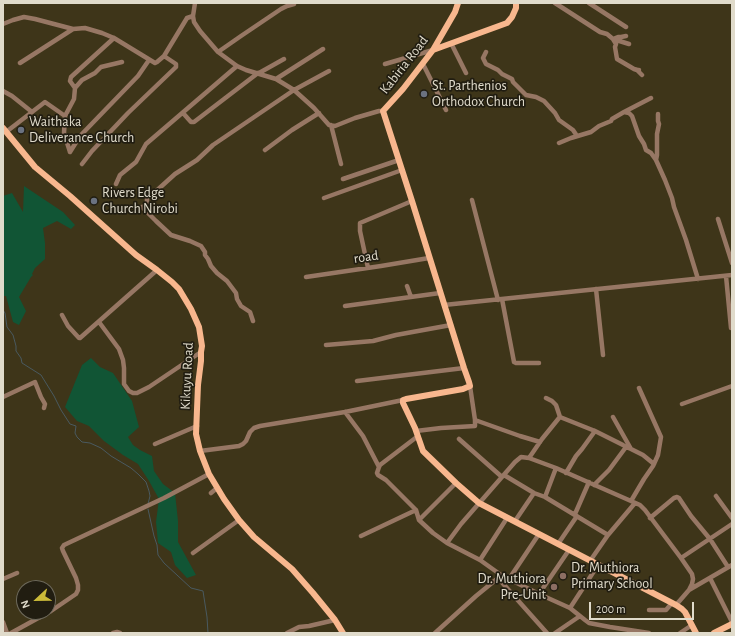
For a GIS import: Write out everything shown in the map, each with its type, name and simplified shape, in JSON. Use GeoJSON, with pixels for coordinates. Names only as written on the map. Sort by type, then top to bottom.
{"type":"FeatureCollection","features":[{"type":"Feature","properties":{"kind":"main road","name":"Kabiria Road"},"geometry":{"type":"LineString","coordinates":[[383,111],[403,89],[433,50],[455,12],[458,3]]}},
{"type":"Feature","properties":{"kind":"main road"},"geometry":{"type":"LineString","coordinates":[[433,50],[507,23],[512,17],[516,8],[516,3]]}},
{"type":"Feature","properties":{"kind":"main road"},"geometry":{"type":"LineString","coordinates":[[383,111],[470,386],[463,389],[403,400],[421,448],[456,483],[479,503],[674,604],[685,612],[696,633]]}},
{"type":"Feature","properties":{"kind":"main road","name":"Kikuyu Road"},"geometry":{"type":"LineString","coordinates":[[4,130],[35,167],[136,255],[176,286],[191,308],[199,327],[202,346],[198,385],[196,426],[197,443],[209,474],[224,500],[239,520],[254,537],[292,569],[335,620],[343,633]]}},
{"type":"Feature","properties":{"kind":"main road"},"geometry":{"type":"LineString","coordinates":[[714,633],[732,623]]}},
{"type":"Feature","properties":{"kind":"street"},"geometry":{"type":"LineString","coordinates":[[195,3],[193,16],[194,22],[218,52],[237,66],[276,79],[294,90],[329,125],[331,125],[341,164]]}},
{"type":"Feature","properties":{"kind":"street"},"geometry":{"type":"LineString","coordinates":[[555,3],[600,32],[607,34],[616,44],[616,59],[638,70],[642,75]]}},
{"type":"Feature","properties":{"kind":"street"},"geometry":{"type":"LineString","coordinates":[[589,3],[626,27]]}},
{"type":"Feature","properties":{"kind":"street"},"geometry":{"type":"LineString","coordinates":[[218,52],[281,9],[294,4]]}},
{"type":"Feature","properties":{"kind":"street"},"geometry":{"type":"LineString","coordinates":[[3,24],[24,17],[73,29],[85,28],[114,38],[155,63],[164,56],[187,18],[193,16]]}},
{"type":"Feature","properties":{"kind":"street"},"geometry":{"type":"LineString","coordinates":[[20,63],[73,29]]}},
{"type":"Feature","properties":{"kind":"street"},"geometry":{"type":"LineString","coordinates":[[613,39],[626,36]]}},
{"type":"Feature","properties":{"kind":"street"},"geometry":{"type":"LineString","coordinates":[[75,88],[70,81],[71,76],[114,38]]}},
{"type":"Feature","properties":{"kind":"street"},"geometry":{"type":"LineString","coordinates":[[613,39],[629,44]]}},
{"type":"Feature","properties":{"kind":"street"},"geometry":{"type":"LineString","coordinates":[[451,43],[466,73]]}},
{"type":"Feature","properties":{"kind":"street"},"geometry":{"type":"LineString","coordinates":[[276,79],[323,49]]}},
{"type":"Feature","properties":{"kind":"street"},"geometry":{"type":"LineString","coordinates":[[385,64],[433,50]]}},
{"type":"Feature","properties":{"kind":"street"},"geometry":{"type":"LineString","coordinates":[[486,52],[483,58],[486,64],[512,79],[513,82],[526,95],[536,97],[544,101],[559,120],[573,130],[577,136]]}},
{"type":"Feature","properties":{"kind":"street"},"geometry":{"type":"LineString","coordinates":[[82,164],[92,151],[128,113],[176,67],[176,64],[164,56]]}},
{"type":"Feature","properties":{"kind":"street"},"geometry":{"type":"LineString","coordinates":[[183,113],[191,122],[194,122],[258,73],[284,59]]}},
{"type":"Feature","properties":{"kind":"street"},"geometry":{"type":"LineString","coordinates":[[122,62],[101,67],[82,80],[75,88],[74,99],[65,116],[64,132],[70,152],[80,136],[138,76],[149,60]]}},
{"type":"Feature","properties":{"kind":"street"},"geometry":{"type":"LineString","coordinates":[[422,64],[446,110]]}},
{"type":"Feature","properties":{"kind":"street"},"geometry":{"type":"LineString","coordinates":[[116,184],[120,175],[136,162],[146,144],[237,66]]}},
{"type":"Feature","properties":{"kind":"street"},"geometry":{"type":"LineString","coordinates":[[253,321],[250,312],[241,306],[236,292],[211,266],[201,246],[171,235],[142,207],[146,206],[147,197],[154,193],[175,174],[197,160],[213,145],[294,90],[329,71]]}},
{"type":"Feature","properties":{"kind":"street"},"geometry":{"type":"LineString","coordinates":[[3,91],[12,96],[32,112]]}},
{"type":"Feature","properties":{"kind":"street"},"geometry":{"type":"LineString","coordinates":[[559,143],[592,132],[599,126],[611,121],[624,112],[651,98]]}},
{"type":"Feature","properties":{"kind":"street"},"geometry":{"type":"LineString","coordinates":[[4,130],[45,102],[65,116]]}},
{"type":"Feature","properties":{"kind":"street","name":"Kabiria Road"},"geometry":{"type":"LineString","coordinates":[[331,125],[335,126],[355,118],[383,111]]}},
{"type":"Feature","properties":{"kind":"street"},"geometry":{"type":"LineString","coordinates":[[624,112],[629,113],[632,116],[646,150],[651,153],[656,160],[672,198],[698,279]]}},
{"type":"Feature","properties":{"kind":"street"},"geometry":{"type":"LineString","coordinates":[[265,150],[318,113]]}},
{"type":"Feature","properties":{"kind":"street"},"geometry":{"type":"LineString","coordinates":[[656,160],[656,138],[659,124],[658,114]]}},
{"type":"Feature","properties":{"kind":"street"},"geometry":{"type":"LineString","coordinates":[[343,179],[399,160]]}},
{"type":"Feature","properties":{"kind":"street"},"geometry":{"type":"LineString","coordinates":[[324,198],[402,170]]}},
{"type":"Feature","properties":{"kind":"street"},"geometry":{"type":"LineString","coordinates":[[472,200],[500,300],[514,362],[539,363]]}},
{"type":"Feature","properties":{"kind":"street"},"geometry":{"type":"LineString","coordinates":[[368,268],[360,231],[360,223],[412,201]]}},
{"type":"Feature","properties":{"kind":"street"},"geometry":{"type":"LineString","coordinates":[[718,219],[732,264]]}},
{"type":"Feature","properties":{"kind":"street","name":"road"},"geometry":{"type":"LineString","coordinates":[[306,277],[429,258]]}},
{"type":"Feature","properties":{"kind":"street"},"geometry":{"type":"LineString","coordinates":[[62,315],[68,326],[80,338],[157,270]]}},
{"type":"Feature","properties":{"kind":"street"},"geometry":{"type":"LineString","coordinates":[[444,305],[732,275]]}},
{"type":"Feature","properties":{"kind":"street"},"geometry":{"type":"LineString","coordinates":[[726,276],[731,328]]}},
{"type":"Feature","properties":{"kind":"street"},"geometry":{"type":"LineString","coordinates":[[407,286],[411,297]]}},
{"type":"Feature","properties":{"kind":"street"},"geometry":{"type":"LineString","coordinates":[[596,290],[603,355]]}},
{"type":"Feature","properties":{"kind":"street"},"geometry":{"type":"LineString","coordinates":[[345,306],[440,292]]}},
{"type":"Feature","properties":{"kind":"street"},"geometry":{"type":"LineString","coordinates":[[98,322],[119,348],[124,368],[124,384],[129,391],[135,394],[201,352]]}},
{"type":"Feature","properties":{"kind":"street"},"geometry":{"type":"LineString","coordinates":[[326,345],[373,341],[396,335],[451,325]]}},
{"type":"Feature","properties":{"kind":"street"},"geometry":{"type":"LineString","coordinates":[[357,381],[464,368]]}},
{"type":"Feature","properties":{"kind":"street"},"geometry":{"type":"LineString","coordinates":[[3,397],[35,382],[45,404],[44,408]]}},
{"type":"Feature","properties":{"kind":"street"},"geometry":{"type":"LineString","coordinates":[[470,386],[476,424],[474,426],[441,428],[417,434],[379,467],[377,470],[378,475],[386,480],[416,510],[419,520],[433,533],[447,543],[480,560],[499,576],[547,633]]}},
{"type":"Feature","properties":{"kind":"street"},"geometry":{"type":"LineString","coordinates":[[682,404],[732,386]]}},
{"type":"Feature","properties":{"kind":"street"},"geometry":{"type":"LineString","coordinates":[[590,561],[633,502],[658,455],[662,437],[639,388]]}},
{"type":"Feature","properties":{"kind":"street"},"geometry":{"type":"LineString","coordinates":[[546,398],[552,401],[556,406],[560,417],[595,431],[643,455],[654,464]]}},
{"type":"Feature","properties":{"kind":"street"},"geometry":{"type":"LineString","coordinates":[[200,451],[239,446],[246,441],[250,432],[254,428],[260,426],[345,412],[403,400]]}},
{"type":"Feature","properties":{"kind":"street"},"geometry":{"type":"LineString","coordinates":[[345,412],[363,436],[379,467]]}},
{"type":"Feature","properties":{"kind":"street"},"geometry":{"type":"LineString","coordinates":[[529,458],[560,417]]}},
{"type":"Feature","properties":{"kind":"street"},"geometry":{"type":"LineString","coordinates":[[614,417],[628,448]]}},
{"type":"Feature","properties":{"kind":"street"},"geometry":{"type":"LineString","coordinates":[[475,420],[540,442]]}},
{"type":"Feature","properties":{"kind":"street"},"geometry":{"type":"LineString","coordinates":[[155,444],[196,426]]}},
{"type":"Feature","properties":{"kind":"street"},"geometry":{"type":"LineString","coordinates":[[566,473],[576,456],[595,431]]}},
{"type":"Feature","properties":{"kind":"street"},"geometry":{"type":"LineString","coordinates":[[459,440],[503,476],[534,493],[545,497],[608,535]]}},
{"type":"Feature","properties":{"kind":"street"},"geometry":{"type":"LineString","coordinates":[[594,485],[628,448]]}},
{"type":"Feature","properties":{"kind":"street"},"geometry":{"type":"LineString","coordinates":[[447,543],[461,524],[515,462],[519,458],[529,458],[556,468],[640,505],[692,574],[693,579],[689,590]]}},
{"type":"Feature","properties":{"kind":"street"},"geometry":{"type":"LineString","coordinates":[[545,497],[556,468]]}},
{"type":"Feature","properties":{"kind":"street"},"geometry":{"type":"LineString","coordinates":[[11,633],[51,611],[76,594],[78,585],[63,551],[62,548],[64,545],[164,498],[209,474]]}},
{"type":"Feature","properties":{"kind":"street"},"geometry":{"type":"LineString","coordinates":[[558,544],[576,515],[588,482]]}},
{"type":"Feature","properties":{"kind":"street"},"geometry":{"type":"LineString","coordinates":[[419,520],[456,483]]}},
{"type":"Feature","properties":{"kind":"street"},"geometry":{"type":"LineString","coordinates":[[211,493],[217,488]]}},
{"type":"Feature","properties":{"kind":"street"},"geometry":{"type":"LineString","coordinates":[[515,521],[534,493]]}},
{"type":"Feature","properties":{"kind":"street"},"geometry":{"type":"LineString","coordinates":[[716,496],[732,518]]}},
{"type":"Feature","properties":{"kind":"street"},"geometry":{"type":"LineString","coordinates":[[649,610],[666,610],[689,590],[730,566],[679,498],[674,498],[650,518]]}},
{"type":"Feature","properties":{"kind":"street"},"geometry":{"type":"LineString","coordinates":[[361,536],[416,510]]}},
{"type":"Feature","properties":{"kind":"street"},"geometry":{"type":"LineString","coordinates":[[480,560],[508,518]]}},
{"type":"Feature","properties":{"kind":"street"},"geometry":{"type":"LineString","coordinates":[[193,553],[239,520]]}},
{"type":"Feature","properties":{"kind":"street"},"geometry":{"type":"LineString","coordinates":[[681,558],[732,524]]}},
{"type":"Feature","properties":{"kind":"street"},"geometry":{"type":"LineString","coordinates":[[509,579],[539,534]]}},
{"type":"Feature","properties":{"kind":"street"},"geometry":{"type":"LineString","coordinates":[[539,594],[569,550]]}},
{"type":"Feature","properties":{"kind":"street"},"geometry":{"type":"LineString","coordinates":[[570,608],[598,565]]}},
{"type":"Feature","properties":{"kind":"street"},"geometry":{"type":"LineString","coordinates":[[3,579],[18,573]]}},
{"type":"Feature","properties":{"kind":"street"},"geometry":{"type":"LineString","coordinates":[[499,576],[509,579],[570,608],[585,620],[593,624],[650,633]]}},
{"type":"Feature","properties":{"kind":"street"},"geometry":{"type":"LineString","coordinates":[[435,633],[499,576]]}},
{"type":"Feature","properties":{"kind":"street"},"geometry":{"type":"LineString","coordinates":[[710,578],[732,623]]}},
{"type":"Feature","properties":{"kind":"street"},"geometry":{"type":"LineString","coordinates":[[555,633],[580,616]]}},
{"type":"Feature","properties":{"kind":"street"},"geometry":{"type":"LineString","coordinates":[[287,633],[300,627],[335,620]]}},
{"type":"Feature","properties":{"kind":"street"},"geometry":{"type":"LineString","coordinates":[[3,622],[6,633]]}},
{"type":"Feature","properties":{"kind":"street"},"geometry":{"type":"LineString","coordinates":[[680,633],[692,625]]}},
{"type":"Feature","properties":{"kind":"street"},"geometry":{"type":"LineString","coordinates":[[113,633],[120,633]]}},
{"type":"Feature","properties":{"kind":"green space"},"geometry":{"type":"Polygon","coordinates":[[[24,186],[63,212],[75,225],[71,229],[57,221],[43,228],[45,259],[35,268],[32,274],[33,275],[19,297],[26,311],[19,325],[13,322],[6,296],[3,296],[3,196],[12,193],[23,212],[24,186]]]}},
{"type":"Feature","properties":{"kind":"green space"},"geometry":{"type":"Polygon","coordinates":[[[91,358],[100,367],[113,373],[132,401],[139,427],[128,437],[133,445],[152,456],[154,471],[163,484],[175,493],[178,521],[178,542],[196,575],[187,578],[175,565],[171,552],[158,543],[156,522],[159,499],[138,464],[104,441],[89,426],[77,421],[65,407],[82,365],[91,358]]]}},
{"type":"Feature","properties":{"kind":"waterway"},"geometry":{"type":"LineString","coordinates":[[3,310],[5,313],[7,327],[13,335],[16,351],[21,358],[22,363],[41,375],[70,424],[76,426],[75,433],[77,437],[82,442],[90,443],[101,448],[138,474],[146,482],[150,496],[148,504]]}},
{"type":"Feature","properties":{"kind":"waterway"},"geometry":{"type":"LineString","coordinates":[[148,509],[158,555],[164,563],[191,588],[203,591],[208,633]]}},
{"type":"Feature","properties":{"kind":"place","name":"St. Parthenios Orthodox Church"},"geometry":{"type":"Point","coordinates":[424,94]}},
{"type":"Feature","properties":{"kind":"place","name":"Waithaka Deliverance Church"},"geometry":{"type":"Point","coordinates":[21,130]}},
{"type":"Feature","properties":{"kind":"place","name":"Rivers Edge Church Nirobi"},"geometry":{"type":"Point","coordinates":[94,201]}},
{"type":"Feature","properties":{"kind":"place","name":"Dr. Muthiora Primary School"},"geometry":{"type":"Point","coordinates":[563,576]}},
{"type":"Feature","properties":{"kind":"place","name":"Dr. Muthiora Pre-Unit"},"geometry":{"type":"Point","coordinates":[554,587]}}]}
